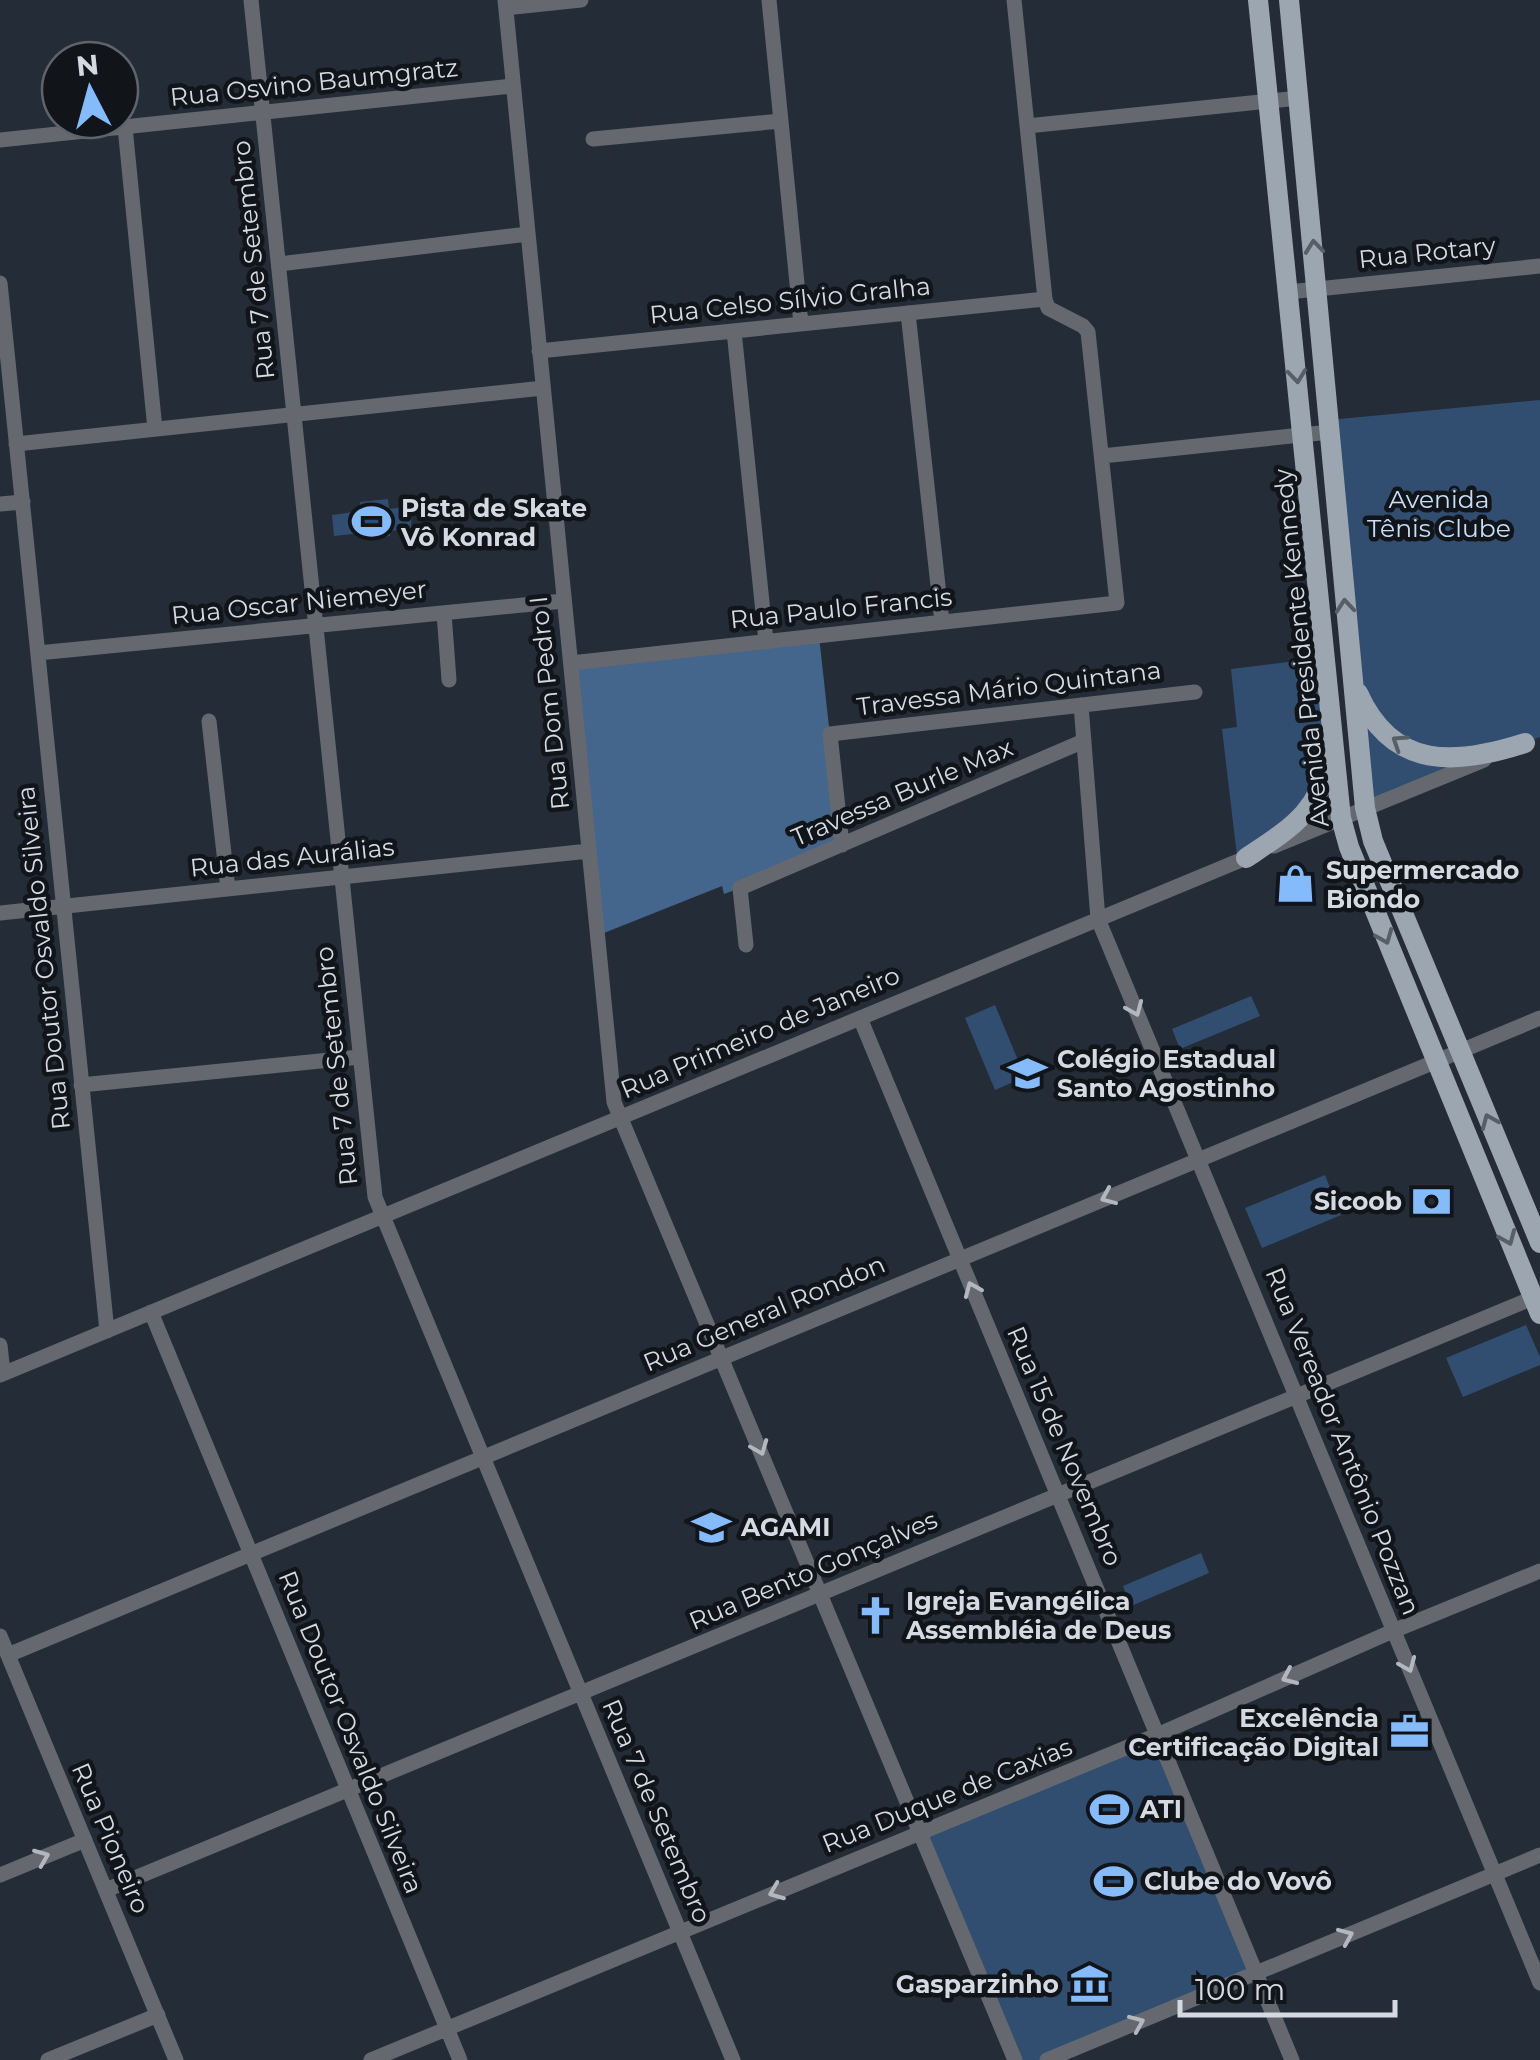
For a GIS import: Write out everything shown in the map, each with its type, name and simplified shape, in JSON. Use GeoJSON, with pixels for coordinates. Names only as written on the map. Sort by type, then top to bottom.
{"type":"FeatureCollection","features":[{"type":"Feature","properties":{"kind":"main road","name":"Avenida Presidente Kennedy"},"geometry":{"type":"LineString","coordinates":[[1258,0],[1342,818],[1349,847],[1435,1062],[1538,1302]]}},
{"type":"Feature","properties":{"kind":"main road","name":"Avenida Presidente Kennedy"},"geometry":{"type":"LineString","coordinates":[[1289,0],[1366,808],[1373,841],[1540,1243]]}},
{"type":"Feature","properties":{"kind":"main road"},"geometry":{"type":"LineString","coordinates":[[1350,665],[1372,719],[1391,740],[1415,752],[1461,760],[1533,740]]}},
{"type":"Feature","properties":{"kind":"main road"},"geometry":{"type":"LineString","coordinates":[[1246,858],[1305,815],[1321,790],[1329,759],[1328,684]]}},
{"type":"Feature","properties":{"kind":"street","name":"Rua 7 de Setembro"},"geometry":{"type":"LineString","coordinates":[[251,0],[375,1197],[733,2060]]}},
{"type":"Feature","properties":{"kind":"street"},"geometry":{"type":"LineString","coordinates":[[505,4],[582,0]]}},
{"type":"Feature","properties":{"kind":"street"},"geometry":{"type":"LineString","coordinates":[[769,0],[801,324]]}},
{"type":"Feature","properties":{"kind":"street"},"geometry":{"type":"LineString","coordinates":[[1014,0],[1045,299],[1048,308],[1084,326],[1088,332],[1102,456],[1330,432]]}},
{"type":"Feature","properties":{"kind":"street","name":"Rua Dom Pedro I"},"geometry":{"type":"LineString","coordinates":[[505,4],[618,1110],[1015,2060]]}},
{"type":"Feature","properties":{"kind":"street","name":"Rua Osvino Baumgratz"},"geometry":{"type":"LineString","coordinates":[[140,124],[514,86]]}},
{"type":"Feature","properties":{"kind":"street"},"geometry":{"type":"LineString","coordinates":[[1027,126],[1299,98]]}},
{"type":"Feature","properties":{"kind":"street"},"geometry":{"type":"LineString","coordinates":[[593,140],[781,121]]}},
{"type":"Feature","properties":{"kind":"street","name":"Rua Osvino Baumgratz"},"geometry":{"type":"LineString","coordinates":[[0,140],[40,136]]}},
{"type":"Feature","properties":{"kind":"street"},"geometry":{"type":"LineString","coordinates":[[126,140],[155,429]]}},
{"type":"Feature","properties":{"kind":"street"},"geometry":{"type":"LineString","coordinates":[[279,264],[528,234]]}},
{"type":"Feature","properties":{"kind":"street","name":"Rua Rotary"},"geometry":{"type":"LineString","coordinates":[[1288,292],[1540,266]]}},
{"type":"Feature","properties":{"kind":"street","name":"Rua Doutor Osvaldo Silveira"},"geometry":{"type":"LineString","coordinates":[[0,283],[107,1330]]}},
{"type":"Feature","properties":{"kind":"street","name":"Rua Celso Sílvio Gralha"},"geometry":{"type":"LineString","coordinates":[[539,352],[1045,299]]}},
{"type":"Feature","properties":{"kind":"street"},"geometry":{"type":"LineString","coordinates":[[908,313],[942,622]]}},
{"type":"Feature","properties":{"kind":"street"},"geometry":{"type":"LineString","coordinates":[[734,331],[766,642]]}},
{"type":"Feature","properties":{"kind":"street"},"geometry":{"type":"LineString","coordinates":[[16,444],[544,388]]}},
{"type":"Feature","properties":{"kind":"street","name":"Rua Paulo Francis"},"geometry":{"type":"LineString","coordinates":[[570,663],[1117,603],[1102,456]]}},
{"type":"Feature","properties":{"kind":"street"},"geometry":{"type":"LineString","coordinates":[[0,504],[23,502]]}},
{"type":"Feature","properties":{"kind":"street","name":"Rua Oscar Niemeyer"},"geometry":{"type":"LineString","coordinates":[[38,653],[564,601]]}},
{"type":"Feature","properties":{"kind":"street"},"geometry":{"type":"LineString","coordinates":[[444,613],[449,680]]}},
{"type":"Feature","properties":{"kind":"street","name":"Travessa Mário Quintana"},"geometry":{"type":"LineString","coordinates":[[842,845],[830,734],[1195,692]]}},
{"type":"Feature","properties":{"kind":"street","name":"Rua Vereador Antônio Pozzan"},"geometry":{"type":"LineString","coordinates":[[1082,705],[1098,919],[1540,1983]]}},
{"type":"Feature","properties":{"kind":"street"},"geometry":{"type":"LineString","coordinates":[[209,722],[228,889]]}},
{"type":"Feature","properties":{"kind":"street","name":"Rua Primeiro de Janeiro"},"geometry":{"type":"LineString","coordinates":[[2,1374],[382,1216],[618,1110],[860,1018],[1533,740]]}},
{"type":"Feature","properties":{"kind":"street","name":"Travessa Burle Max"},"geometry":{"type":"LineString","coordinates":[[746,945],[740,888],[1084,741]]}},
{"type":"Feature","properties":{"kind":"street","name":"Rua das Aurálias"},"geometry":{"type":"LineString","coordinates":[[0,913],[589,851]]}},
{"type":"Feature","properties":{"kind":"street","name":"Rua 15 de Novembro"},"geometry":{"type":"LineString","coordinates":[[860,1018],[1292,2060]]}},
{"type":"Feature","properties":{"kind":"street","name":"Rua General Rondon"},"geometry":{"type":"LineString","coordinates":[[6,1660],[482,1457],[1540,1018]]}},
{"type":"Feature","properties":{"kind":"street"},"geometry":{"type":"LineString","coordinates":[[81,1085],[360,1057]]}},
{"type":"Feature","properties":{"kind":"street","name":"Rua Bento Gonçalves"},"geometry":{"type":"LineString","coordinates":[[106,1890],[1058,1495],[1538,1302]]}},
{"type":"Feature","properties":{"kind":"street","name":"Rua Doutor Osvaldo Silveira"},"geometry":{"type":"LineString","coordinates":[[151,1312],[460,2060]]}},
{"type":"Feature","properties":{"kind":"street"},"geometry":{"type":"LineString","coordinates":[[0,1345],[2,1374]]}},
{"type":"Feature","properties":{"kind":"street","name":"Rua Duque de Caxias"},"geometry":{"type":"LineString","coordinates":[[371,2060],[1158,1735],[1540,1571]]}},
{"type":"Feature","properties":{"kind":"street","name":"Rua Pioneiro"},"geometry":{"type":"LineString","coordinates":[[0,1636],[6,1660],[176,2060]]}},
{"type":"Feature","properties":{"kind":"street"},"geometry":{"type":"LineString","coordinates":[[0,1875],[85,1840]]}},
{"type":"Feature","properties":{"kind":"street"},"geometry":{"type":"LineString","coordinates":[[1047,2060],[1540,1855]]}},
{"type":"Feature","properties":{"kind":"street"},"geometry":{"type":"LineString","coordinates":[[48,2060],[158,2015]]}},
{"type":"Feature","properties":{"kind":"green space","name":"Avenida Tênis Clube"},"geometry":{"type":"Polygon","coordinates":[[[1540,400],[1540,737],[1525,743],[1415,752],[1359,696],[1329,420],[1540,400]]]}},
{"type":"Feature","properties":{"kind":"green space","name":"Pista de Skate Vô Konrad"},"geometry":{"type":"Polygon","coordinates":[[[388,499],[389,509],[412,506],[411,528],[390,531],[390,536],[363,539],[361,533],[334,536],[332,515],[361,511],[360,502],[388,499]]]}},
{"type":"Feature","properties":{"kind":"green space"},"geometry":{"type":"Polygon","coordinates":[[[1321,658],[1324,758],[1298,813],[1237,856],[1222,729],[1237,727],[1231,669],[1321,658]]]}},
{"type":"Feature","properties":{"kind":"green space"},"geometry":{"type":"Polygon","coordinates":[[[1360,708],[1378,732],[1459,766],[1370,802],[1360,708]]]}},
{"type":"Feature","properties":{"kind":"green space"},"geometry":{"type":"Polygon","coordinates":[[[1251,996],[1260,1016],[1180,1049],[1172,1029],[1251,996]]]}},
{"type":"Feature","properties":{"kind":"green space"},"geometry":{"type":"Polygon","coordinates":[[[995,1005],[1025,1077],[995,1090],[965,1018],[995,1005]]]}},
{"type":"Feature","properties":{"kind":"green space"},"geometry":{"type":"Polygon","coordinates":[[[1325,1175],[1341,1215],[1262,1248],[1245,1208],[1325,1175]]]}},
{"type":"Feature","properties":{"kind":"green space"},"geometry":{"type":"Polygon","coordinates":[[[1526,1325],[1540,1365],[1463,1397],[1446,1358],[1526,1325]]]}},
{"type":"Feature","properties":{"kind":"green space"},"geometry":{"type":"Polygon","coordinates":[[[1201,1553],[1209,1573],[1131,1606],[1123,1586],[1201,1553]]]}},
{"type":"Feature","properties":{"kind":"green space"},"geometry":{"type":"Polygon","coordinates":[[[1157,1735],[1256,1973],[1047,2060],[1015,2060],[920,1833],[1157,1735]]]}},
{"type":"Feature","properties":{"kind":"shaded area"},"geometry":{"type":"Polygon","coordinates":[[[819,636],[842,845],[724,894],[722,886],[604,933],[571,663],[819,636]]]}},
{"type":"Feature","properties":{"kind":"place","name":"Pista de Skate Vô Konrad"},"geometry":{"type":"Point","coordinates":[371,522]}},
{"type":"Feature","properties":{"kind":"place","name":"Supermercado Biondo"},"geometry":{"type":"Point","coordinates":[1296,884]}},
{"type":"Feature","properties":{"kind":"place","name":"Colégio Estadual Santo Agostinho"},"geometry":{"type":"Point","coordinates":[1027,1073]}},
{"type":"Feature","properties":{"kind":"place","name":"Sicoob"},"geometry":{"type":"Point","coordinates":[1432,1201]}},
{"type":"Feature","properties":{"kind":"place","name":"AGAMI"},"geometry":{"type":"Point","coordinates":[711,1527]}},
{"type":"Feature","properties":{"kind":"place","name":"Igreja Evangélica Assembléia de Deus"},"geometry":{"type":"Point","coordinates":[876,1615]}},
{"type":"Feature","properties":{"kind":"place","name":"Excelência Certificação Digital"},"geometry":{"type":"Point","coordinates":[1409,1732]}},
{"type":"Feature","properties":{"kind":"place","name":"ATI"},"geometry":{"type":"Point","coordinates":[1110,1809]}},
{"type":"Feature","properties":{"kind":"place","name":"Clube do Vovô"},"geometry":{"type":"Point","coordinates":[1114,1881]}},
{"type":"Feature","properties":{"kind":"place","name":"Gasparzinho"},"geometry":{"type":"Point","coordinates":[1089,1984]}}]}
